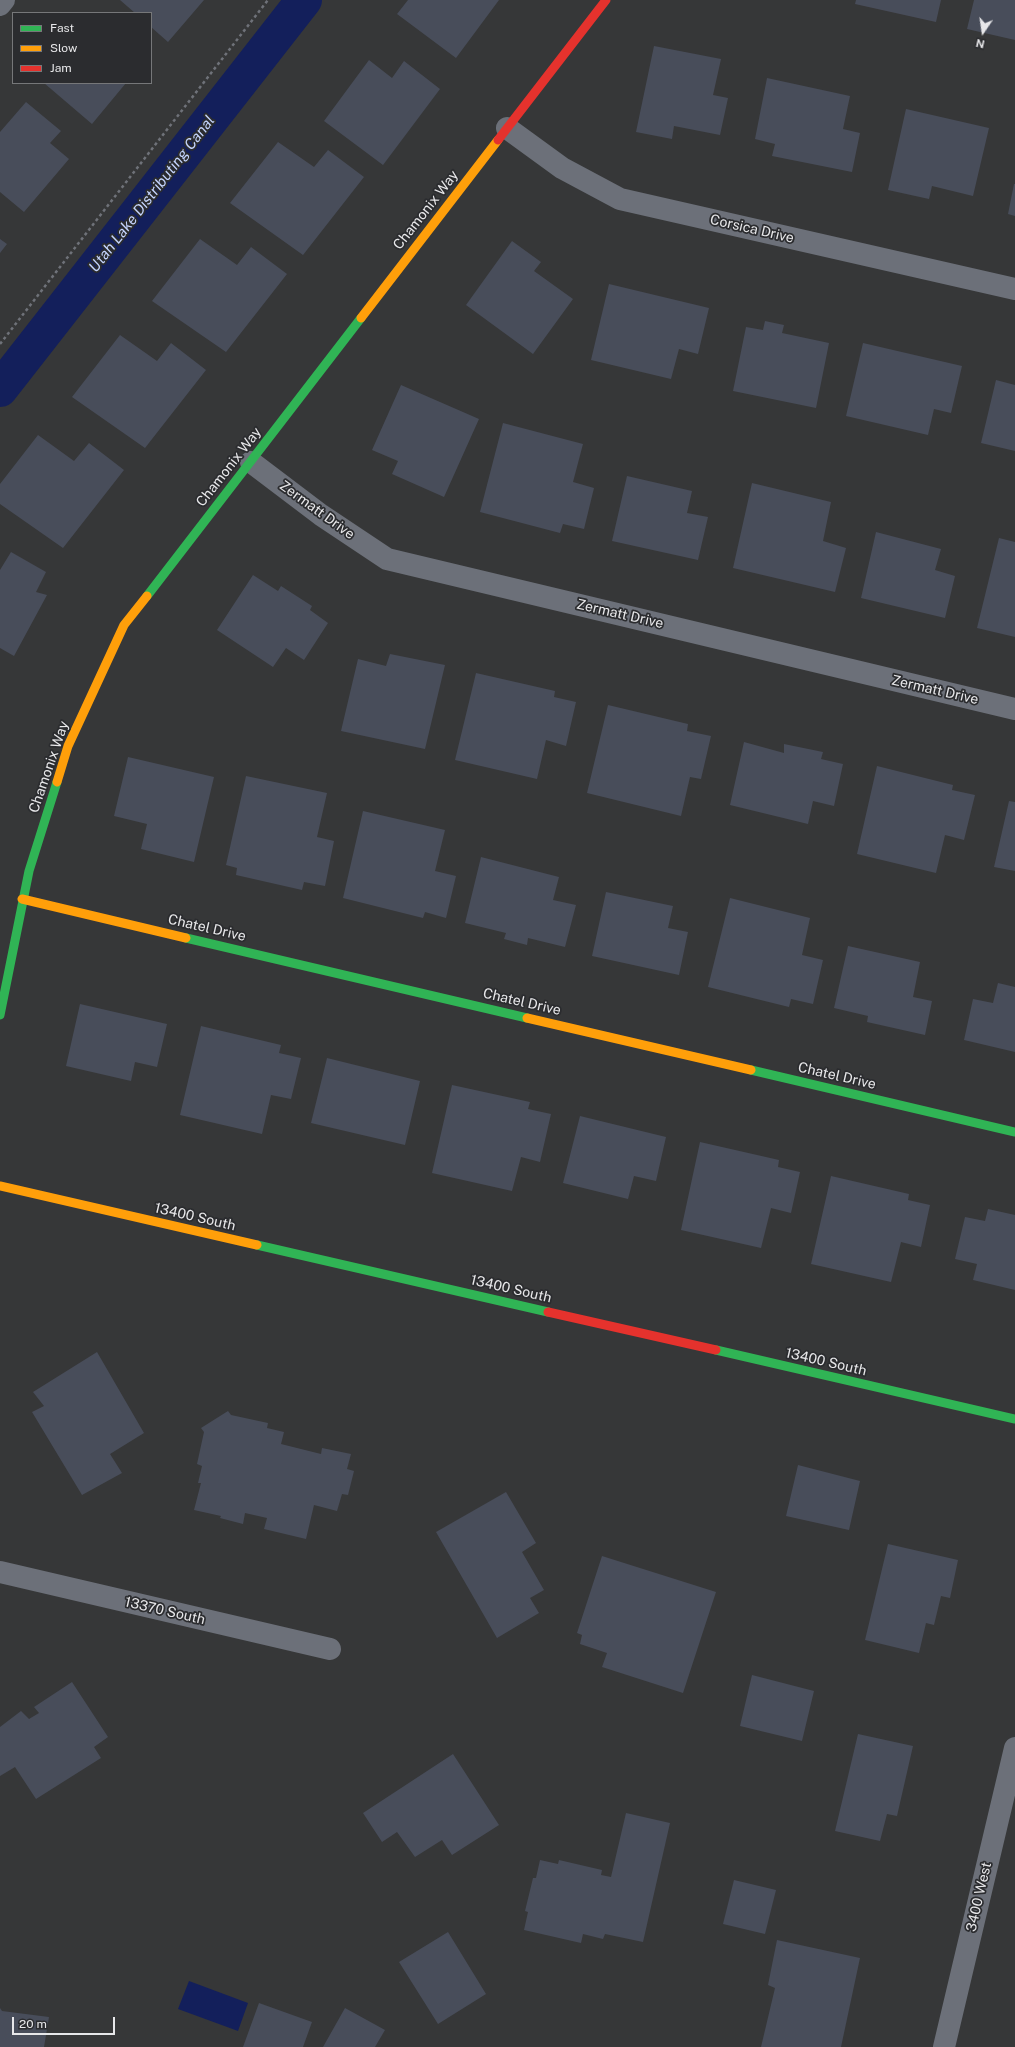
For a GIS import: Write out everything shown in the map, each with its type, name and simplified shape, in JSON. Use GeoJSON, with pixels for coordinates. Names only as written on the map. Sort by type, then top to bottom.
{"type":"FeatureCollection","features":[{"type":"Feature","properties":{"kind":"street"},"geometry":{"type":"LineString","coordinates":[[0,5],[4,0]]}},
{"type":"Feature","properties":{"kind":"street","name":"Chamonix Way"},"geometry":{"type":"LineString","coordinates":[[0,1015],[22,899],[29,871],[68,746],[124,625],[606,0]]}},
{"type":"Feature","properties":{"kind":"street","name":"Corsica Drive"},"geometry":{"type":"LineString","coordinates":[[507,128],[562,168],[620,199],[1015,289]]}},
{"type":"Feature","properties":{"kind":"street","name":"Zermatt Drive"},"geometry":{"type":"LineString","coordinates":[[251,462],[321,515],[387,559],[1015,709]]}},
{"type":"Feature","properties":{"kind":"street","name":"Chatel Drive"},"geometry":{"type":"LineString","coordinates":[[22,899],[1015,1132]]}},
{"type":"Feature","properties":{"kind":"street","name":"13400 South"},"geometry":{"type":"LineString","coordinates":[[0,1186],[1015,1419]]}},
{"type":"Feature","properties":{"kind":"street","name":"13370 South"},"geometry":{"type":"LineString","coordinates":[[0,1572],[330,1649]]}},
{"type":"Feature","properties":{"kind":"street","name":"3400 West"},"geometry":{"type":"LineString","coordinates":[[944,2047],[1015,1748]]}},
{"type":"Feature","properties":{"kind":"path"},"geometry":{"type":"LineString","coordinates":[[0,344],[268,0]]}},
{"type":"Feature","properties":{"kind":"shaded area"},"geometry":{"type":"Polygon","coordinates":[[[189,1981],[248,2003],[238,2031],[178,2009],[189,1981]]]}},
{"type":"Feature","properties":{"kind":"building"},"geometry":{"type":"Polygon","coordinates":[[[120,0],[204,0],[168,42],[152,28],[152,12],[134,12],[120,0]]]}},
{"type":"Feature","properties":{"kind":"building"},"geometry":{"type":"Polygon","coordinates":[[[408,0],[499,0],[456,58],[397,14],[408,0]]]}},
{"type":"Feature","properties":{"kind":"building"},"geometry":{"type":"Polygon","coordinates":[[[856,0],[941,0],[936,22],[855,4],[856,0]]]}},
{"type":"Feature","properties":{"kind":"building"},"geometry":{"type":"Polygon","coordinates":[[[974,0],[1015,0],[1015,40],[967,29],[974,0]]]}},
{"type":"Feature","properties":{"kind":"building"},"geometry":{"type":"Polygon","coordinates":[[[654,46],[721,59],[713,95],[728,98],[720,135],[674,126],[672,139],[636,132],[654,46]]]}},
{"type":"Feature","properties":{"kind":"building"},"geometry":{"type":"Polygon","coordinates":[[[369,60],[392,78],[404,61],[440,89],[383,165],[324,121],[369,60]]]}},
{"type":"Feature","properties":{"kind":"building"},"geometry":{"type":"Polygon","coordinates":[[[767,78],[850,96],[843,129],[860,133],[852,172],[772,156],[775,144],[755,139],[767,78]]]}},
{"type":"Feature","properties":{"kind":"building"},"geometry":{"type":"Polygon","coordinates":[[[45,84],[125,84],[92,124],[45,84]]]}},
{"type":"Feature","properties":{"kind":"building"},"geometry":{"type":"Polygon","coordinates":[[[26,102],[61,131],[50,143],[69,159],[24,212],[0,192],[0,132],[26,102]]]}},
{"type":"Feature","properties":{"kind":"building"},"geometry":{"type":"Polygon","coordinates":[[[906,109],[989,128],[973,196],[932,186],[929,199],[888,190],[906,109]]]}},
{"type":"Feature","properties":{"kind":"building"},"geometry":{"type":"Polygon","coordinates":[[[278,142],[314,167],[328,150],[364,177],[303,255],[230,203],[278,142]]]}},
{"type":"Feature","properties":{"kind":"building"},"geometry":{"type":"Polygon","coordinates":[[[1015,184],[1015,216],[1008,214],[1015,184]]]}},
{"type":"Feature","properties":{"kind":"building"},"geometry":{"type":"Polygon","coordinates":[[[0,239],[7,244],[0,253],[0,239]]]}},
{"type":"Feature","properties":{"kind":"building"},"geometry":{"type":"Polygon","coordinates":[[[200,239],[237,265],[251,247],[287,274],[226,352],[152,301],[200,239]]]}},
{"type":"Feature","properties":{"kind":"building"},"geometry":{"type":"Polygon","coordinates":[[[512,241],[541,262],[534,271],[573,299],[533,354],[466,305],[512,241]]]}},
{"type":"Feature","properties":{"kind":"building"},"geometry":{"type":"Polygon","coordinates":[[[609,284],[709,308],[698,354],[679,349],[671,379],[591,360],[609,284]]]}},
{"type":"Feature","properties":{"kind":"building"},"geometry":{"type":"Polygon","coordinates":[[[765,321],[784,325],[782,333],[829,343],[816,408],[733,391],[746,327],[763,330],[765,321]]]}},
{"type":"Feature","properties":{"kind":"building"},"geometry":{"type":"Polygon","coordinates":[[[120,335],[157,361],[171,343],[206,370],[145,448],[72,397],[120,335]]]}},
{"type":"Feature","properties":{"kind":"building"},"geometry":{"type":"Polygon","coordinates":[[[863,343],[962,366],[951,413],[934,409],[928,435],[846,416],[863,343]]]}},
{"type":"Feature","properties":{"kind":"building"},"geometry":{"type":"Polygon","coordinates":[[[996,380],[1015,385],[1015,451],[981,443],[996,380]]]}},
{"type":"Feature","properties":{"kind":"building"},"geometry":{"type":"Polygon","coordinates":[[[401,385],[479,419],[444,497],[392,474],[398,461],[372,450],[401,385]]]}},
{"type":"Feature","properties":{"kind":"building"},"geometry":{"type":"Polygon","coordinates":[[[503,423],[583,444],[573,482],[594,488],[584,529],[563,524],[560,533],[480,512],[503,423]]]}},
{"type":"Feature","properties":{"kind":"building"},"geometry":{"type":"Polygon","coordinates":[[[38,435],[74,461],[89,443],[124,470],[63,548],[0,504],[0,484],[38,435]]]}},
{"type":"Feature","properties":{"kind":"building"},"geometry":{"type":"Polygon","coordinates":[[[627,476],[692,491],[687,513],[708,517],[698,560],[612,541],[627,476]]]}},
{"type":"Feature","properties":{"kind":"building"},"geometry":{"type":"Polygon","coordinates":[[[752,483],[831,502],[823,541],[846,548],[835,592],[733,568],[752,483]]]}},
{"type":"Feature","properties":{"kind":"building"},"geometry":{"type":"Polygon","coordinates":[[[876,532],[941,549],[935,570],[955,576],[945,618],[861,598],[876,532]]]}},
{"type":"Feature","properties":{"kind":"building"},"geometry":{"type":"Polygon","coordinates":[[[999,538],[1015,542],[1015,637],[977,628],[999,538]]]}},
{"type":"Feature","properties":{"kind":"building"},"geometry":{"type":"Polygon","coordinates":[[[11,552],[46,572],[36,592],[47,595],[14,656],[0,648],[0,570],[11,552]]]}},
{"type":"Feature","properties":{"kind":"building"},"geometry":{"type":"Polygon","coordinates":[[[253,575],[278,591],[281,586],[312,606],[310,610],[328,623],[304,660],[286,648],[273,667],[217,630],[253,575]]]}},
{"type":"Feature","properties":{"kind":"building"},"geometry":{"type":"Polygon","coordinates":[[[390,654],[445,665],[425,749],[341,731],[358,659],[386,666],[390,654]]]}},
{"type":"Feature","properties":{"kind":"building"},"geometry":{"type":"Polygon","coordinates":[[[476,673],[555,691],[554,697],[576,702],[566,746],[546,740],[537,779],[455,760],[476,673]]]}},
{"type":"Feature","properties":{"kind":"building"},"geometry":{"type":"Polygon","coordinates":[[[608,705],[688,724],[687,731],[711,736],[701,779],[690,777],[681,816],[587,793],[608,705]]]}},
{"type":"Feature","properties":{"kind":"building"},"geometry":{"type":"Polygon","coordinates":[[[744,742],[784,753],[784,744],[823,752],[821,759],[843,764],[834,806],[813,801],[808,824],[730,805],[744,742]]]}},
{"type":"Feature","properties":{"kind":"building"},"geometry":{"type":"Polygon","coordinates":[[[128,757],[214,777],[194,862],[141,849],[147,824],[114,816],[128,757]]]}},
{"type":"Feature","properties":{"kind":"building"},"geometry":{"type":"Polygon","coordinates":[[[877,766],[953,785],[952,790],[975,795],[964,840],[945,835],[936,873],[857,854],[877,766]]]}},
{"type":"Feature","properties":{"kind":"building"},"geometry":{"type":"Polygon","coordinates":[[[246,776],[327,793],[317,837],[334,841],[325,886],[304,882],[302,890],[236,875],[237,868],[226,865],[246,776]]]}},
{"type":"Feature","properties":{"kind":"building"},"geometry":{"type":"Polygon","coordinates":[[[1009,801],[1015,802],[1015,871],[994,867],[1009,801]]]}},
{"type":"Feature","properties":{"kind":"building"},"geometry":{"type":"Polygon","coordinates":[[[363,811],[445,830],[435,871],[456,876],[446,918],[425,912],[423,918],[343,898],[363,811]]]}},
{"type":"Feature","properties":{"kind":"building"},"geometry":{"type":"Polygon","coordinates":[[[481,857],[559,877],[553,900],[576,905],[565,947],[528,938],[527,945],[504,939],[506,933],[465,923],[481,857]]]}},
{"type":"Feature","properties":{"kind":"building"},"geometry":{"type":"Polygon","coordinates":[[[606,892],[673,906],[668,928],[688,932],[679,975],[592,956],[606,892]]]}},
{"type":"Feature","properties":{"kind":"building"},"geometry":{"type":"Polygon","coordinates":[[[730,898],[810,918],[802,955],[823,960],[813,1004],[791,999],[789,1007],[708,987],[730,898]]]}},
{"type":"Feature","properties":{"kind":"building"},"geometry":{"type":"Polygon","coordinates":[[[848,946],[920,962],[913,997],[932,1001],[925,1035],[867,1022],[868,1016],[834,1008],[848,946]]]}},
{"type":"Feature","properties":{"kind":"building"},"geometry":{"type":"Polygon","coordinates":[[[998,983],[1015,987],[1015,1052],[964,1040],[973,999],[993,1003],[998,983]]]}},
{"type":"Feature","properties":{"kind":"building"},"geometry":{"type":"Polygon","coordinates":[[[80,1004],[167,1024],[157,1067],[135,1062],[131,1081],[66,1066],[80,1004]]]}},
{"type":"Feature","properties":{"kind":"building"},"geometry":{"type":"Polygon","coordinates":[[[201,1026],[281,1045],[279,1053],[301,1058],[291,1099],[271,1095],[262,1134],[180,1115],[201,1026]]]}},
{"type":"Feature","properties":{"kind":"building"},"geometry":{"type":"Polygon","coordinates":[[[327,1058],[420,1081],[405,1145],[311,1123],[327,1058]]]}},
{"type":"Feature","properties":{"kind":"building"},"geometry":{"type":"Polygon","coordinates":[[[452,1085],[530,1102],[528,1109],[551,1114],[540,1162],[521,1157],[512,1191],[432,1173],[452,1085]]]}},
{"type":"Feature","properties":{"kind":"building"},"geometry":{"type":"Polygon","coordinates":[[[580,1116],[666,1137],[656,1181],[634,1176],[628,1199],[563,1183],[580,1116]]]}},
{"type":"Feature","properties":{"kind":"building"},"geometry":{"type":"Polygon","coordinates":[[[700,1142],[779,1160],[778,1167],[800,1172],[791,1213],[771,1208],[761,1248],[681,1230],[700,1142]]]}},
{"type":"Feature","properties":{"kind":"building"},"geometry":{"type":"Polygon","coordinates":[[[831,1176],[909,1194],[908,1200],[930,1205],[921,1247],[901,1242],[891,1282],[811,1264],[831,1176]]]}},
{"type":"Feature","properties":{"kind":"building"},"geometry":{"type":"Polygon","coordinates":[[[988,1209],[1015,1215],[1015,1290],[973,1280],[977,1264],[955,1259],[965,1217],[985,1221],[988,1209]]]}},
{"type":"Feature","properties":{"kind":"building"},"geometry":{"type":"Polygon","coordinates":[[[97,1352],[144,1433],[110,1454],[122,1473],[82,1495],[32,1412],[44,1406],[33,1392],[97,1352]]]}},
{"type":"Feature","properties":{"kind":"building"},"geometry":{"type":"Polygon","coordinates":[[[228,1411],[231,1415],[268,1423],[267,1428],[284,1432],[281,1444],[321,1454],[322,1448],[351,1454],[347,1469],[354,1471],[348,1495],[342,1494],[337,1511],[314,1505],[306,1539],[264,1529],[267,1518],[245,1513],[243,1524],[220,1518],[221,1516],[194,1510],[201,1483],[198,1483],[202,1466],[197,1464],[204,1432],[201,1428],[228,1411]]]}},
{"type":"Feature","properties":{"kind":"building"},"geometry":{"type":"Polygon","coordinates":[[[798,1465],[860,1481],[849,1530],[786,1516],[798,1465]]]}},
{"type":"Feature","properties":{"kind":"building"},"geometry":{"type":"Polygon","coordinates":[[[506,1492],[536,1543],[522,1552],[544,1590],[530,1598],[539,1613],[497,1638],[436,1532],[506,1492]]]}},
{"type":"Feature","properties":{"kind":"building"},"geometry":{"type":"Polygon","coordinates":[[[888,1544],[958,1560],[950,1598],[941,1596],[934,1625],[926,1623],[919,1653],[865,1640],[888,1544]]]}},
{"type":"Feature","properties":{"kind":"building"},"geometry":{"type":"Polygon","coordinates":[[[602,1556],[716,1592],[683,1693],[602,1667],[607,1653],[580,1644],[582,1635],[577,1633],[602,1556]]]}},
{"type":"Feature","properties":{"kind":"building"},"geometry":{"type":"Polygon","coordinates":[[[752,1675],[814,1691],[802,1741],[740,1726],[752,1675]]]}},
{"type":"Feature","properties":{"kind":"building"},"geometry":{"type":"Polygon","coordinates":[[[72,1682],[108,1737],[94,1747],[101,1758],[36,1799],[15,1767],[0,1776],[0,1727],[21,1711],[29,1719],[39,1713],[34,1707],[72,1682]]]}},
{"type":"Feature","properties":{"kind":"building"},"geometry":{"type":"Polygon","coordinates":[[[858,1734],[913,1746],[897,1816],[887,1814],[880,1841],[835,1831],[858,1734]]]}},
{"type":"Feature","properties":{"kind":"building"},"geometry":{"type":"Polygon","coordinates":[[[453,1754],[499,1825],[452,1855],[442,1840],[415,1857],[397,1832],[382,1842],[363,1813],[453,1754]]]}},
{"type":"Feature","properties":{"kind":"building"},"geometry":{"type":"Polygon","coordinates":[[[626,1813],[670,1823],[643,1942],[605,1934],[603,1939],[583,1934],[581,1943],[524,1930],[528,1912],[525,1911],[533,1878],[536,1878],[540,1860],[558,1864],[559,1860],[602,1870],[601,1875],[611,1877],[626,1813]]]}},
{"type":"Feature","properties":{"kind":"building"},"geometry":{"type":"Polygon","coordinates":[[[734,1880],[776,1890],[765,1934],[723,1924],[734,1880]]]}},
{"type":"Feature","properties":{"kind":"building"},"geometry":{"type":"Polygon","coordinates":[[[448,1932],[486,1994],[438,2024],[399,1962],[448,1932]]]}},
{"type":"Feature","properties":{"kind":"building"},"geometry":{"type":"Polygon","coordinates":[[[777,1940],[860,1958],[841,2047],[761,2047],[775,1988],[768,1985],[777,1940]]]}},
{"type":"Feature","properties":{"kind":"building"},"geometry":{"type":"Polygon","coordinates":[[[259,2003],[312,2022],[303,2047],[243,2047],[259,2003]]]}},
{"type":"Feature","properties":{"kind":"building"},"geometry":{"type":"Polygon","coordinates":[[[0,2008],[2,2011],[49,2017],[44,2047],[0,2047],[0,2008]]]}},
{"type":"Feature","properties":{"kind":"building"},"geometry":{"type":"Polygon","coordinates":[[[345,2008],[385,2030],[375,2047],[323,2047],[345,2008]]]}},
{"type":"Feature","properties":{"kind":"waterway","name":"Utah Lake Distributing Canal"},"geometry":{"type":"LineString","coordinates":[[0,389],[304,0]]}},
{"type":"Feature","properties":{"kind":"traffic: fast"},"geometry":{"type":"LineString","coordinates":[[147,596],[361,318]]}},
{"type":"Feature","properties":{"kind":"traffic: fast"},"geometry":{"type":"LineString","coordinates":[[0,1015],[29,871],[57,782]]}},
{"type":"Feature","properties":{"kind":"traffic: fast"},"geometry":{"type":"LineString","coordinates":[[186,938],[527,1018]]}},
{"type":"Feature","properties":{"kind":"traffic: fast"},"geometry":{"type":"LineString","coordinates":[[751,1070],[1015,1132]]}},
{"type":"Feature","properties":{"kind":"traffic: fast"},"geometry":{"type":"LineString","coordinates":[[257,1245],[548,1312]]}},
{"type":"Feature","properties":{"kind":"traffic: fast"},"geometry":{"type":"LineString","coordinates":[[716,1350],[1015,1419]]}},
{"type":"Feature","properties":{"kind":"traffic: slow"},"geometry":{"type":"LineString","coordinates":[[361,318],[498,140]]}},
{"type":"Feature","properties":{"kind":"traffic: slow"},"geometry":{"type":"LineString","coordinates":[[57,782],[68,746],[124,625],[147,596]]}},
{"type":"Feature","properties":{"kind":"traffic: slow"},"geometry":{"type":"LineString","coordinates":[[22,899],[186,938]]}},
{"type":"Feature","properties":{"kind":"traffic: slow"},"geometry":{"type":"LineString","coordinates":[[527,1018],[751,1070]]}},
{"type":"Feature","properties":{"kind":"traffic: slow"},"geometry":{"type":"LineString","coordinates":[[0,1186],[257,1245]]}},
{"type":"Feature","properties":{"kind":"traffic: jam"},"geometry":{"type":"LineString","coordinates":[[498,140],[606,0]]}},
{"type":"Feature","properties":{"kind":"traffic: jam"},"geometry":{"type":"LineString","coordinates":[[548,1312],[716,1350]]}}]}
